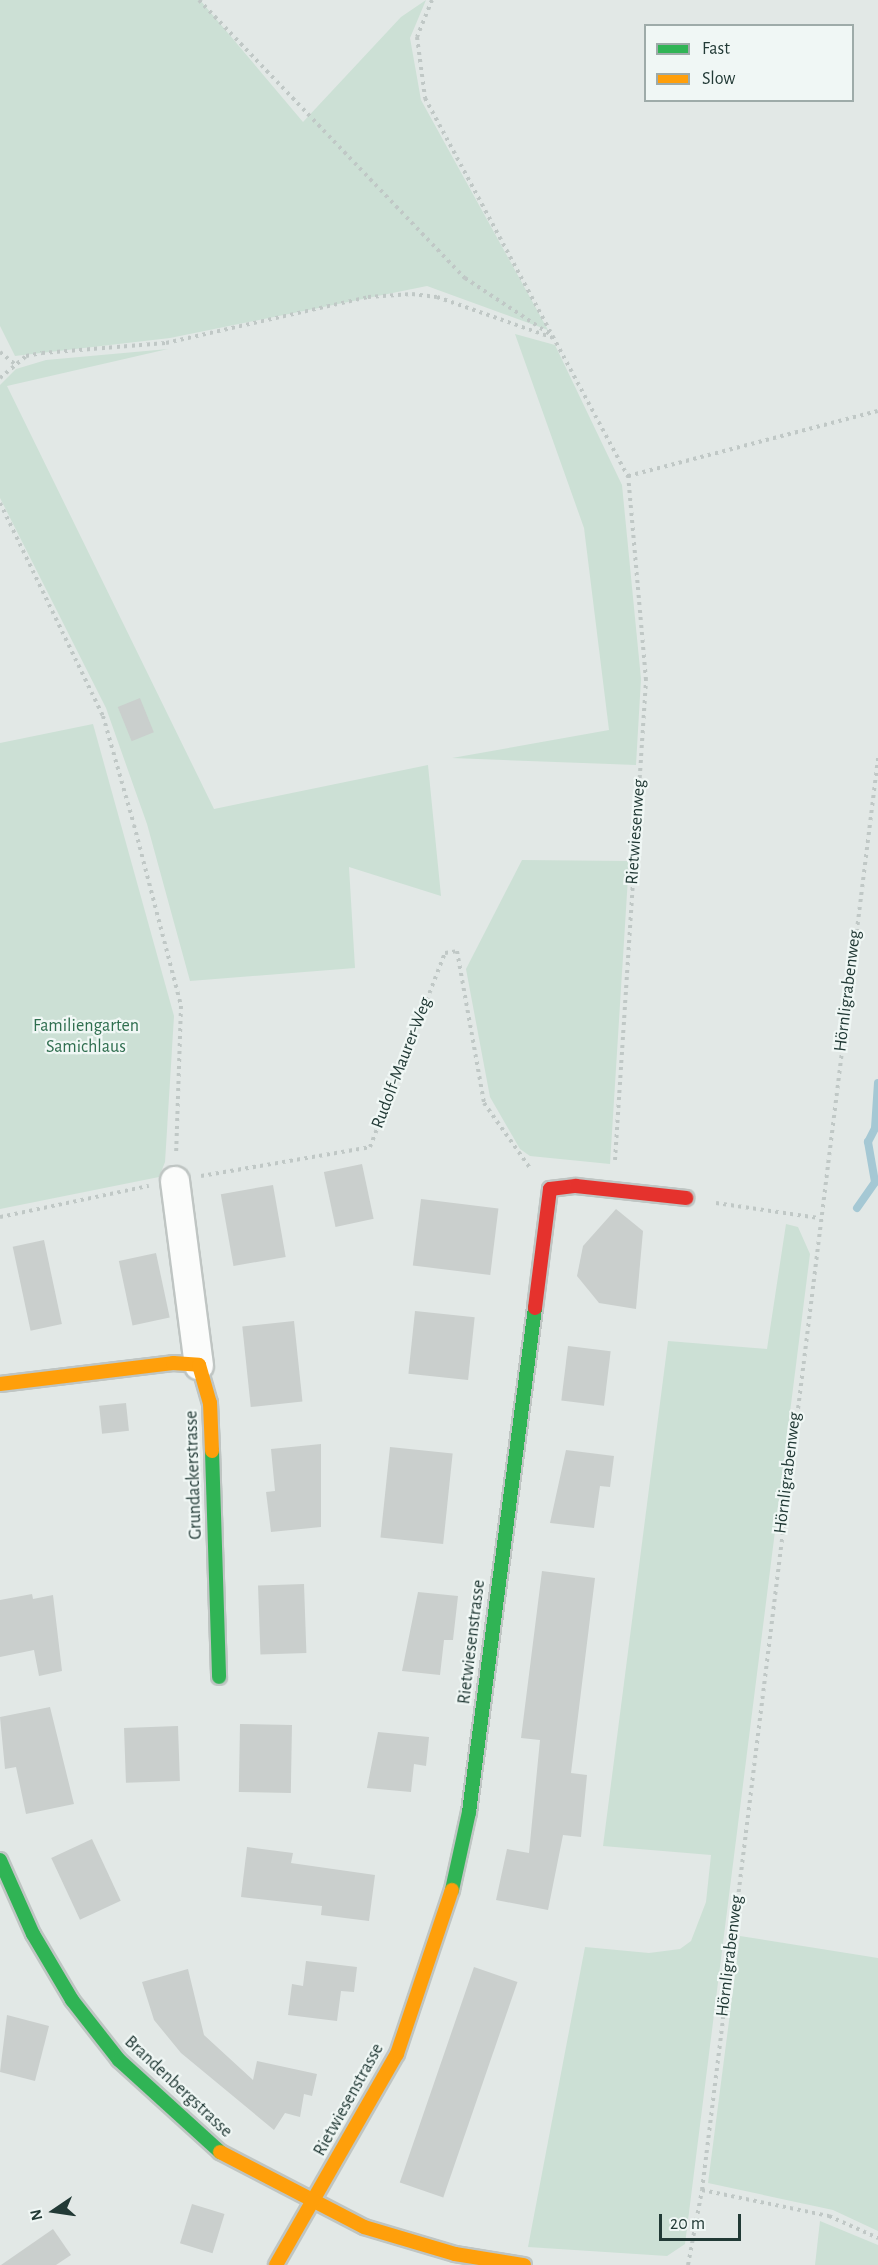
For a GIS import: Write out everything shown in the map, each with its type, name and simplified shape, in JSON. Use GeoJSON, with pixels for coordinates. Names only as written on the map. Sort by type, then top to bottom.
{"type":"FeatureCollection","features":[{"type":"Feature","properties":{"kind":"street"},"geometry":{"type":"LineString","coordinates":[[0,1384],[173,1363],[199,1365],[175,1180]]}},
{"type":"Feature","properties":{"kind":"street"},"geometry":{"type":"LineString","coordinates":[[550,1189],[613,1189],[686,1198]]}},
{"type":"Feature","properties":{"kind":"street","name":"Rietwiesenstrasse"},"geometry":{"type":"LineString","coordinates":[[276,2265],[309,2202],[357,2130],[396,2054],[451,1896],[469,1812],[550,1189]]}},
{"type":"Feature","properties":{"kind":"street","name":"Grundackerstrasse"},"geometry":{"type":"LineString","coordinates":[[199,1365],[210,1403],[219,1677]]}},
{"type":"Feature","properties":{"kind":"street","name":"Brandenbergstrasse"},"geometry":{"type":"LineString","coordinates":[[0,1860],[33,1934],[72,2000],[119,2060],[217,2150],[309,2202],[364,2228],[420,2244],[524,2265]]}},
{"type":"Feature","properties":{"kind":"path"},"geometry":{"type":"LineString","coordinates":[[199,0],[465,278],[557,339]]}},
{"type":"Feature","properties":{"kind":"path"},"geometry":{"type":"LineString","coordinates":[[432,0],[417,37],[425,98],[557,339],[628,476],[878,411]]}},
{"type":"Feature","properties":{"kind":"path"},"geometry":{"type":"LineString","coordinates":[[0,378],[15,364],[42,353],[166,343],[368,297],[412,294],[437,297],[557,339]]}},
{"type":"Feature","properties":{"kind":"path"},"geometry":{"type":"LineString","coordinates":[[0,352],[15,364]]}},
{"type":"Feature","properties":{"kind":"path","name":"Rietwiesenweg"},"geometry":{"type":"LineString","coordinates":[[613,1189],[646,680],[628,476]]}},
{"type":"Feature","properties":{"kind":"path"},"geometry":{"type":"LineString","coordinates":[[0,503],[103,716],[178,995],[175,1180]]}},
{"type":"Feature","properties":{"kind":"path","name":"Hörnligrabenweg"},"geometry":{"type":"LineString","coordinates":[[688,2265],[702,2190],[819,1218],[878,758]]}},
{"type":"Feature","properties":{"kind":"path","name":"Rudolf-Maurer-Weg"},"geometry":{"type":"LineString","coordinates":[[0,1217],[175,1180],[370,1147],[445,953],[457,951],[484,1102],[511,1147],[550,1189]]}},
{"type":"Feature","properties":{"kind":"path"},"geometry":{"type":"LineString","coordinates":[[686,1198],[819,1218]]}},
{"type":"Feature","properties":{"kind":"path"},"geometry":{"type":"LineString","coordinates":[[702,2190],[829,2216],[878,2238]]}},
{"type":"Feature","properties":{"kind":"green space"},"geometry":{"type":"Polygon","coordinates":[[[0,0],[200,0],[303,122],[401,17],[426,0],[410,38],[421,100],[548,330],[427,286],[170,338],[15,356],[0,326],[0,0]]]}},
{"type":"Feature","properties":{"kind":"green space"},"geometry":{"type":"Polygon","coordinates":[[[515,334],[555,345],[622,485],[641,679],[636,765],[452,758],[609,730],[584,528],[515,334]]]}},
{"type":"Feature","properties":{"kind":"green space"},"geometry":{"type":"Polygon","coordinates":[[[168,349],[7,386],[214,809],[428,765],[441,896],[349,867],[355,968],[190,981],[147,824],[106,708],[0,498],[0,385],[16,369],[46,360],[168,349]]]}},
{"type":"Feature","properties":{"kind":"green space","name":"Familiengarten Samichlaus"},"geometry":{"type":"Polygon","coordinates":[[[93,724],[174,1016],[165,1162],[159,1177],[0,1209],[0,743],[93,724]]]}},
{"type":"Feature","properties":{"kind":"green space"},"geometry":{"type":"Polygon","coordinates":[[[522,860],[629,861],[610,1164],[530,1156],[520,1149],[490,1097],[466,969],[522,860]]]}},
{"type":"Feature","properties":{"kind":"green space"},"geometry":{"type":"Polygon","coordinates":[[[786,1224],[798,1227],[810,1254],[685,2244],[667,2256],[528,2247],[585,1947],[649,1953],[680,1949],[691,1941],[706,1902],[711,1855],[603,1846],[668,1341],[767,1349],[786,1224]]]}},
{"type":"Feature","properties":{"kind":"green space"},"geometry":{"type":"Polygon","coordinates":[[[740,1936],[878,1958],[878,2231],[833,2210],[708,2183],[740,1936]]]}},
{"type":"Feature","properties":{"kind":"green space"},"geometry":{"type":"Polygon","coordinates":[[[820,2221],[878,2245],[878,2265],[815,2265],[820,2221]]]}},
{"type":"Feature","properties":{"kind":"building"},"geometry":{"type":"Polygon","coordinates":[[[140,698],[154,732],[132,741],[118,707],[140,698]]]}},
{"type":"Feature","properties":{"kind":"building"},"geometry":{"type":"Polygon","coordinates":[[[362,1164],[374,1219],[335,1227],[324,1172],[362,1164]]]}},
{"type":"Feature","properties":{"kind":"building"},"geometry":{"type":"Polygon","coordinates":[[[273,1185],[286,1257],[233,1266],[221,1194],[273,1185]]]}},
{"type":"Feature","properties":{"kind":"building"},"geometry":{"type":"Polygon","coordinates":[[[421,1199],[498,1209],[490,1275],[413,1266],[421,1199]]]}},
{"type":"Feature","properties":{"kind":"building"},"geometry":{"type":"Polygon","coordinates":[[[616,1209],[643,1231],[636,1309],[599,1303],[577,1276],[583,1246],[616,1209]]]}},
{"type":"Feature","properties":{"kind":"building"},"geometry":{"type":"Polygon","coordinates":[[[44,1240],[62,1324],[31,1331],[13,1247],[44,1240]]]}},
{"type":"Feature","properties":{"kind":"building"},"geometry":{"type":"Polygon","coordinates":[[[156,1253],[170,1318],[133,1325],[119,1261],[156,1253]]]}},
{"type":"Feature","properties":{"kind":"building"},"geometry":{"type":"Polygon","coordinates":[[[415,1311],[475,1317],[468,1380],[408,1374],[415,1311]]]}},
{"type":"Feature","properties":{"kind":"building"},"geometry":{"type":"Polygon","coordinates":[[[294,1321],[302,1402],[251,1407],[242,1326],[294,1321]]]}},
{"type":"Feature","properties":{"kind":"building"},"geometry":{"type":"Polygon","coordinates":[[[568,1346],[611,1351],[604,1406],[561,1401],[568,1346]]]}},
{"type":"Feature","properties":{"kind":"building"},"geometry":{"type":"Polygon","coordinates":[[[126,1403],[129,1431],[102,1434],[99,1406],[126,1403]]]}},
{"type":"Feature","properties":{"kind":"building"},"geometry":{"type":"Polygon","coordinates":[[[321,1444],[321,1527],[271,1532],[266,1492],[275,1491],[271,1449],[321,1444]]]}},
{"type":"Feature","properties":{"kind":"building"},"geometry":{"type":"Polygon","coordinates":[[[390,1447],[453,1454],[443,1544],[380,1538],[390,1447]]]}},
{"type":"Feature","properties":{"kind":"building"},"geometry":{"type":"Polygon","coordinates":[[[566,1450],[614,1456],[610,1487],[600,1486],[594,1528],[550,1523],[566,1450]]]}},
{"type":"Feature","properties":{"kind":"building"},"geometry":{"type":"Polygon","coordinates":[[[542,1571],[595,1578],[571,1773],[587,1775],[581,1837],[563,1835],[548,1910],[496,1900],[507,1849],[529,1853],[540,1740],[521,1738],[542,1571]]]}},
{"type":"Feature","properties":{"kind":"building"},"geometry":{"type":"Polygon","coordinates":[[[304,1584],[306,1653],[260,1655],[258,1586],[304,1584]]]}},
{"type":"Feature","properties":{"kind":"building"},"geometry":{"type":"Polygon","coordinates":[[[418,1592],[458,1596],[453,1640],[444,1640],[440,1675],[402,1671],[418,1592]]]}},
{"type":"Feature","properties":{"kind":"building"},"geometry":{"type":"Polygon","coordinates":[[[32,1594],[33,1599],[53,1595],[62,1671],[39,1676],[34,1650],[0,1657],[0,1600],[32,1594]]]}},
{"type":"Feature","properties":{"kind":"building"},"geometry":{"type":"Polygon","coordinates":[[[50,1707],[74,1804],[26,1814],[16,1767],[5,1769],[0,1717],[50,1707]]]}},
{"type":"Feature","properties":{"kind":"building"},"geometry":{"type":"Polygon","coordinates":[[[240,1724],[292,1725],[291,1793],[239,1792],[240,1724]]]}},
{"type":"Feature","properties":{"kind":"building"},"geometry":{"type":"Polygon","coordinates":[[[178,1726],[180,1781],[126,1783],[124,1728],[178,1726]]]}},
{"type":"Feature","properties":{"kind":"building"},"geometry":{"type":"Polygon","coordinates":[[[378,1732],[429,1737],[426,1766],[414,1764],[411,1792],[367,1788],[378,1732]]]}},
{"type":"Feature","properties":{"kind":"building"},"geometry":{"type":"Polygon","coordinates":[[[92,1839],[121,1901],[80,1920],[51,1858],[92,1839]]]}},
{"type":"Feature","properties":{"kind":"building"},"geometry":{"type":"Polygon","coordinates":[[[247,1847],[293,1853],[291,1863],[375,1875],[369,1921],[321,1915],[322,1906],[241,1897],[247,1847]]]}},
{"type":"Feature","properties":{"kind":"building"},"geometry":{"type":"Polygon","coordinates":[[[306,1961],[357,1967],[354,1992],[341,1991],[337,2021],[288,2015],[292,1984],[303,1986],[306,1961]]]}},
{"type":"Feature","properties":{"kind":"building"},"geometry":{"type":"Polygon","coordinates":[[[474,1967],[517,1982],[443,2198],[400,2183],[474,1967]]]}},
{"type":"Feature","properties":{"kind":"building"},"geometry":{"type":"Polygon","coordinates":[[[188,1969],[204,2035],[253,2080],[257,2061],[317,2074],[312,2096],[304,2094],[300,2117],[285,2113],[274,2130],[181,2053],[154,2020],[142,1982],[188,1969]]]}},
{"type":"Feature","properties":{"kind":"building"},"geometry":{"type":"Polygon","coordinates":[[[7,2015],[49,2026],[35,2081],[0,2072],[7,2015]]]}},
{"type":"Feature","properties":{"kind":"building"},"geometry":{"type":"Polygon","coordinates":[[[192,2204],[225,2214],[213,2253],[180,2243],[192,2204]]]}},
{"type":"Feature","properties":{"kind":"building"},"geometry":{"type":"Polygon","coordinates":[[[53,2229],[71,2255],[56,2265],[1,2265],[53,2229]]]}},
{"type":"Feature","properties":{"kind":"waterway"},"geometry":{"type":"LineString","coordinates":[[857,1208],[875,1182],[868,1142],[875,1128],[878,1083]]}},
{"type":"Feature","properties":{"kind":"traffic: fast"},"geometry":{"type":"LineString","coordinates":[[452,1890],[469,1812],[535,1308]]}},
{"type":"Feature","properties":{"kind":"traffic: fast"},"geometry":{"type":"LineString","coordinates":[[212,1451],[219,1677]]}},
{"type":"Feature","properties":{"kind":"traffic: fast"},"geometry":{"type":"LineString","coordinates":[[0,1860],[33,1934],[72,2000],[119,2060],[220,2152]]}},
{"type":"Feature","properties":{"kind":"traffic: slow"},"geometry":{"type":"LineString","coordinates":[[0,1384],[173,1363],[199,1365],[210,1403],[212,1451]]}},
{"type":"Feature","properties":{"kind":"traffic: slow"},"geometry":{"type":"LineString","coordinates":[[276,2265],[397,2054],[452,1890]]}},
{"type":"Feature","properties":{"kind":"traffic: slow"},"geometry":{"type":"LineString","coordinates":[[220,2152],[364,2227],[455,2254],[524,2265]]}},
{"type":"Feature","properties":{"kind":"traffic: jam"},"geometry":{"type":"LineString","coordinates":[[535,1308],[550,1189],[576,1186],[686,1198]]}}]}
